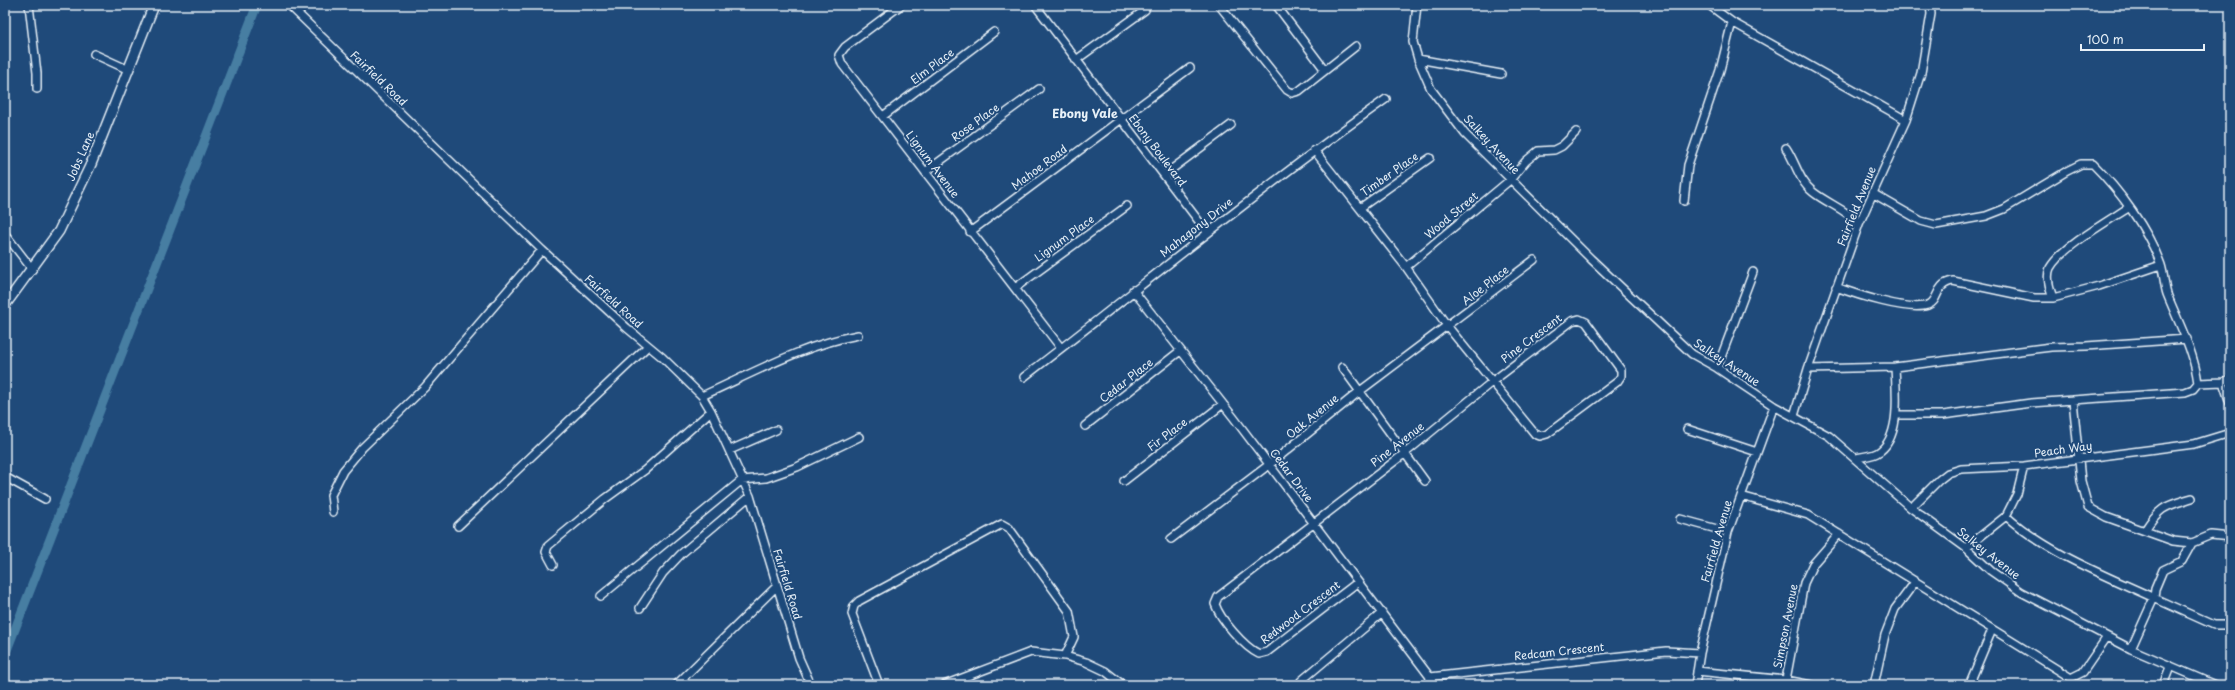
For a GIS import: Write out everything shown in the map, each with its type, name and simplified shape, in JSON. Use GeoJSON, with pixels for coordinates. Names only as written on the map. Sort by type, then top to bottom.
{"type":"FeatureCollection","features":[{"type":"Feature","properties":{"kind":"street"},"geometry":{"type":"LineString","coordinates":[[29,5],[38,73],[37,89]]}},
{"type":"Feature","properties":{"kind":"street","name":"Jobs Lane"},"geometry":{"type":"LineString","coordinates":[[5,304],[59,231],[91,164],[154,5]]}},
{"type":"Feature","properties":{"kind":"street","name":"Fairfield Road"},"geometry":{"type":"LineString","coordinates":[[289,5],[542,250],[662,357],[702,396],[730,450],[750,496],[799,658],[811,685]]}},
{"type":"Feature","properties":{"kind":"street","name":"Lignum Avenue"},"geometry":{"type":"LineString","coordinates":[[901,5],[845,46],[839,55],[842,64],[970,232],[1061,348]]}},
{"type":"Feature","properties":{"kind":"street","name":"Ebony Boulevard"},"geometry":{"type":"LineString","coordinates":[[1035,5],[1207,232]]}},
{"type":"Feature","properties":{"kind":"street"},"geometry":{"type":"LineString","coordinates":[[1219,5],[1287,90],[1292,93],[1299,91],[1356,46]]}},
{"type":"Feature","properties":{"kind":"street"},"geometry":{"type":"LineString","coordinates":[[1276,5],[1325,70]]}},
{"type":"Feature","properties":{"kind":"street","name":"Salkey Avenue"},"geometry":{"type":"LineString","coordinates":[[1417,5],[1413,42],[1418,59],[1431,89],[1465,134],[1510,180],[1687,350],[1774,406],[1829,436],[1911,508],[1966,548],[1991,571],[2021,592],[2131,649],[2215,685]]}},
{"type":"Feature","properties":{"kind":"street"},"geometry":{"type":"LineString","coordinates":[[1708,5],[1732,22],[1906,120]]}},
{"type":"Feature","properties":{"kind":"street","name":"Fairfield Avenue"},"geometry":{"type":"LineString","coordinates":[[1794,416],[1808,369],[1859,224],[1874,194],[1906,120],[1921,73],[1931,14],[1930,5]]}},
{"type":"Feature","properties":{"kind":"street"},"geometry":{"type":"LineString","coordinates":[[1076,60],[1145,10]]}},
{"type":"Feature","properties":{"kind":"street"},"geometry":{"type":"LineString","coordinates":[[1684,202],[1688,165],[1720,70],[1732,22]]}},
{"type":"Feature","properties":{"kind":"street","name":"Elm Place"},"geometry":{"type":"LineString","coordinates":[[883,116],[994,32]]}},
{"type":"Feature","properties":{"kind":"street"},"geometry":{"type":"LineString","coordinates":[[94,54],[129,70]]}},
{"type":"Feature","properties":{"kind":"street"},"geometry":{"type":"LineString","coordinates":[[1418,59],[1501,74]]}},
{"type":"Feature","properties":{"kind":"street","name":"Mahoe Road"},"geometry":{"type":"LineString","coordinates":[[970,232],[1190,68]]}},
{"type":"Feature","properties":{"kind":"street","name":"Rose Place"},"geometry":{"type":"LineString","coordinates":[[924,172],[1038,89]]}},
{"type":"Feature","properties":{"kind":"street","name":"Mahagony Drive"},"geometry":{"type":"LineString","coordinates":[[1024,376],[1207,232],[1314,150],[1386,98]]}},
{"type":"Feature","properties":{"kind":"street"},"geometry":{"type":"LineString","coordinates":[[1164,175],[1231,125]]}},
{"type":"Feature","properties":{"kind":"street","name":"Wood Street"},"geometry":{"type":"LineString","coordinates":[[1406,267],[1510,180],[1526,161],[1538,151],[1554,150],[1562,146],[1576,132]]}},
{"type":"Feature","properties":{"kind":"street"},"geometry":{"type":"LineString","coordinates":[[1786,148],[1796,164],[1798,173],[1813,192],[1839,207],[1859,224]]}},
{"type":"Feature","properties":{"kind":"street"},"geometry":{"type":"LineString","coordinates":[[1314,150],[1406,267],[1448,327],[1493,381]]}},
{"type":"Feature","properties":{"kind":"street","name":"Timber Place"},"geometry":{"type":"LineString","coordinates":[[1360,208],[1430,158]]}},
{"type":"Feature","properties":{"kind":"street"},"geometry":{"type":"LineString","coordinates":[[1874,194],[1921,221],[1936,225],[1986,216],[2004,209],[2081,164],[2093,164],[2128,208],[2143,230],[2161,265],[2166,293],[2187,339],[2193,356],[2198,383]]}},
{"type":"Feature","properties":{"kind":"street","name":"Lignum Place"},"geometry":{"type":"LineString","coordinates":[[1015,288],[1127,206]]}},
{"type":"Feature","properties":{"kind":"street"},"geometry":{"type":"LineString","coordinates":[[2052,298],[2048,281],[2050,269],[2060,257],[2087,235],[2128,208]]}},
{"type":"Feature","properties":{"kind":"street"},"geometry":{"type":"LineString","coordinates":[[5,234],[32,269]]}},
{"type":"Feature","properties":{"kind":"street"},"geometry":{"type":"LineString","coordinates":[[333,512],[331,495],[343,471],[362,448],[425,387],[542,250]]}},
{"type":"Feature","properties":{"kind":"street","name":"Aloe Place"},"geometry":{"type":"LineString","coordinates":[[1448,327],[1534,260]]}},
{"type":"Feature","properties":{"kind":"street"},"geometry":{"type":"LineString","coordinates":[[1836,287],[1868,298],[1919,306],[1928,305],[1932,302],[1939,288],[1946,282],[1953,281],[2034,298],[2052,298],[2099,286],[2161,265]]}},
{"type":"Feature","properties":{"kind":"street"},"geometry":{"type":"LineString","coordinates":[[1717,368],[1753,272]]}},
{"type":"Feature","properties":{"kind":"street","name":"Cedar Drive"},"geometry":{"type":"LineString","coordinates":[[1132,290],[1224,404],[1430,677]]}},
{"type":"Feature","properties":{"kind":"street","name":"Pine Crescent"},"geometry":{"type":"LineString","coordinates":[[1580,319],[1586,322],[1621,370],[1621,376],[1617,382],[1547,434],[1540,436],[1534,434],[1493,381],[1572,321],[1580,319]]}},
{"type":"Feature","properties":{"kind":"street","name":"Oak Avenue"},"geometry":{"type":"LineString","coordinates":[[1171,539],[1270,464],[1360,392],[1448,327]]}},
{"type":"Feature","properties":{"kind":"street"},"geometry":{"type":"LineString","coordinates":[[702,396],[787,357],[833,340],[858,335]]}},
{"type":"Feature","properties":{"kind":"street"},"geometry":{"type":"LineString","coordinates":[[1808,369],[1895,368],[2051,347],[2187,339]]}},
{"type":"Feature","properties":{"kind":"street"},"geometry":{"type":"LineString","coordinates":[[458,526],[648,346]]}},
{"type":"Feature","properties":{"kind":"street","name":"Cedar Place"},"geometry":{"type":"LineString","coordinates":[[1085,426],[1180,351]]}},
{"type":"Feature","properties":{"kind":"street"},"geometry":{"type":"LineString","coordinates":[[1342,367],[1425,481]]}},
{"type":"Feature","properties":{"kind":"street"},"geometry":{"type":"LineString","coordinates":[[1855,458],[1875,454],[1882,450],[1887,443],[1897,416],[1895,368]]}},
{"type":"Feature","properties":{"kind":"street"},"geometry":{"type":"LineString","coordinates":[[1897,416],[1943,415],[1996,407],[2185,392],[2193,389],[2198,383],[2226,380],[2230,403]]}},
{"type":"Feature","properties":{"kind":"street","name":"Pine Avenue"},"geometry":{"type":"LineString","coordinates":[[1314,522],[1404,454],[1493,381]]}},
{"type":"Feature","properties":{"kind":"street"},"geometry":{"type":"LineString","coordinates":[[2073,400],[2078,458],[2084,497],[2088,507],[2106,517],[2145,530],[2165,539],[2192,543],[2211,535],[2230,537]]}},
{"type":"Feature","properties":{"kind":"street","name":"Fir Place"},"geometry":{"type":"LineString","coordinates":[[1124,481],[1224,404]]}},
{"type":"Feature","properties":{"kind":"street","name":"Fairfield Avenue"},"geometry":{"type":"LineString","coordinates":[[1695,685],[1700,652],[1728,532],[1774,406]]}},
{"type":"Feature","properties":{"kind":"street"},"geometry":{"type":"LineString","coordinates":[[553,565],[546,552],[548,546],[605,499],[645,470],[711,411]]}},
{"type":"Feature","properties":{"kind":"street"},"geometry":{"type":"LineString","coordinates":[[1688,429],[1756,452]]}},
{"type":"Feature","properties":{"kind":"street"},"geometry":{"type":"LineString","coordinates":[[730,450],[776,430]]}},
{"type":"Feature","properties":{"kind":"street","name":"Peach Way"},"geometry":{"type":"LineString","coordinates":[[1911,508],[1948,473],[1961,469],[2024,466],[2194,444],[2230,433]]}},
{"type":"Feature","properties":{"kind":"street"},"geometry":{"type":"LineString","coordinates":[[601,596],[742,480],[766,478],[798,466],[859,437]]}},
{"type":"Feature","properties":{"kind":"street"},"geometry":{"type":"LineString","coordinates":[[1966,548],[2006,516],[2017,494],[2024,466]]}},
{"type":"Feature","properties":{"kind":"street"},"geometry":{"type":"LineString","coordinates":[[5,477],[45,499]]}},
{"type":"Feature","properties":{"kind":"street"},"geometry":{"type":"LineString","coordinates":[[640,608],[663,573],[681,554],[750,496]]}},
{"type":"Feature","properties":{"kind":"street"},"geometry":{"type":"LineString","coordinates":[[1741,496],[1808,515],[2072,678],[2083,672],[2107,637]]}},
{"type":"Feature","properties":{"kind":"street"},"geometry":{"type":"LineString","coordinates":[[2145,530],[2155,514],[2162,508],[2192,498]]}},
{"type":"Feature","properties":{"kind":"street"},"geometry":{"type":"LineString","coordinates":[[2006,516],[2021,529],[2064,554],[2154,598],[2214,625],[2230,626]]}},
{"type":"Feature","properties":{"kind":"street"},"geometry":{"type":"LineString","coordinates":[[1680,519],[1728,532]]}},
{"type":"Feature","properties":{"kind":"street","name":"Redwood Crescent"},"geometry":{"type":"LineString","coordinates":[[1314,522],[1218,598],[1215,604],[1218,613],[1251,651],[1259,654],[1267,652],[1358,582]]}},
{"type":"Feature","properties":{"kind":"street"},"geometry":{"type":"LineString","coordinates":[[880,685],[852,614],[854,606],[859,601],[1002,524],[1009,528],[1069,611],[1074,637],[1065,656]]}},
{"type":"Feature","properties":{"kind":"street","name":"Simpson Avenue"},"geometry":{"type":"LineString","coordinates":[[1785,682],[1804,583],[1813,564],[1839,534]]}},
{"type":"Feature","properties":{"kind":"street"},"geometry":{"type":"LineString","coordinates":[[2131,649],[2154,598],[2155,589],[2163,570],[2182,561],[2192,543]]}},
{"type":"Feature","properties":{"kind":"street"},"geometry":{"type":"LineString","coordinates":[[1874,685],[1885,635],[1895,609],[1915,582]]}},
{"type":"Feature","properties":{"kind":"street"},"geometry":{"type":"LineString","coordinates":[[676,685],[777,586]]}},
{"type":"Feature","properties":{"kind":"street"},"geometry":{"type":"LineString","coordinates":[[1301,681],[1382,613]]}},
{"type":"Feature","properties":{"kind":"street"},"geometry":{"type":"LineString","coordinates":[[1969,685],[1992,630]]}},
{"type":"Feature","properties":{"kind":"street","name":"Redcam Crescent"},"geometry":{"type":"LineString","coordinates":[[1430,677],[1666,651],[1700,652]]}},
{"type":"Feature","properties":{"kind":"street"},"geometry":{"type":"LineString","coordinates":[[944,685],[1031,652],[1065,656],[1105,671],[1123,685]]}},
{"type":"Feature","properties":{"kind":"street"},"geometry":{"type":"LineString","coordinates":[[2163,685],[2170,667]]}},
{"type":"Feature","properties":{"kind":"street"},"geometry":{"type":"LineString","coordinates":[[1697,671],[1811,685]]}},
{"type":"Feature","properties":{"kind":"street"},"geometry":{"type":"LineString","coordinates":[[1429,685],[1430,677]]}},
{"type":"Feature","properties":{"kind":"waterway"},"geometry":{"type":"LineString","coordinates":[[5,655],[257,5]]}},
{"type":"Feature","properties":{"kind":"district","name":"Ebony Vale"},"geometry":{"type":"Point","coordinates":[1085,113]}}]}
